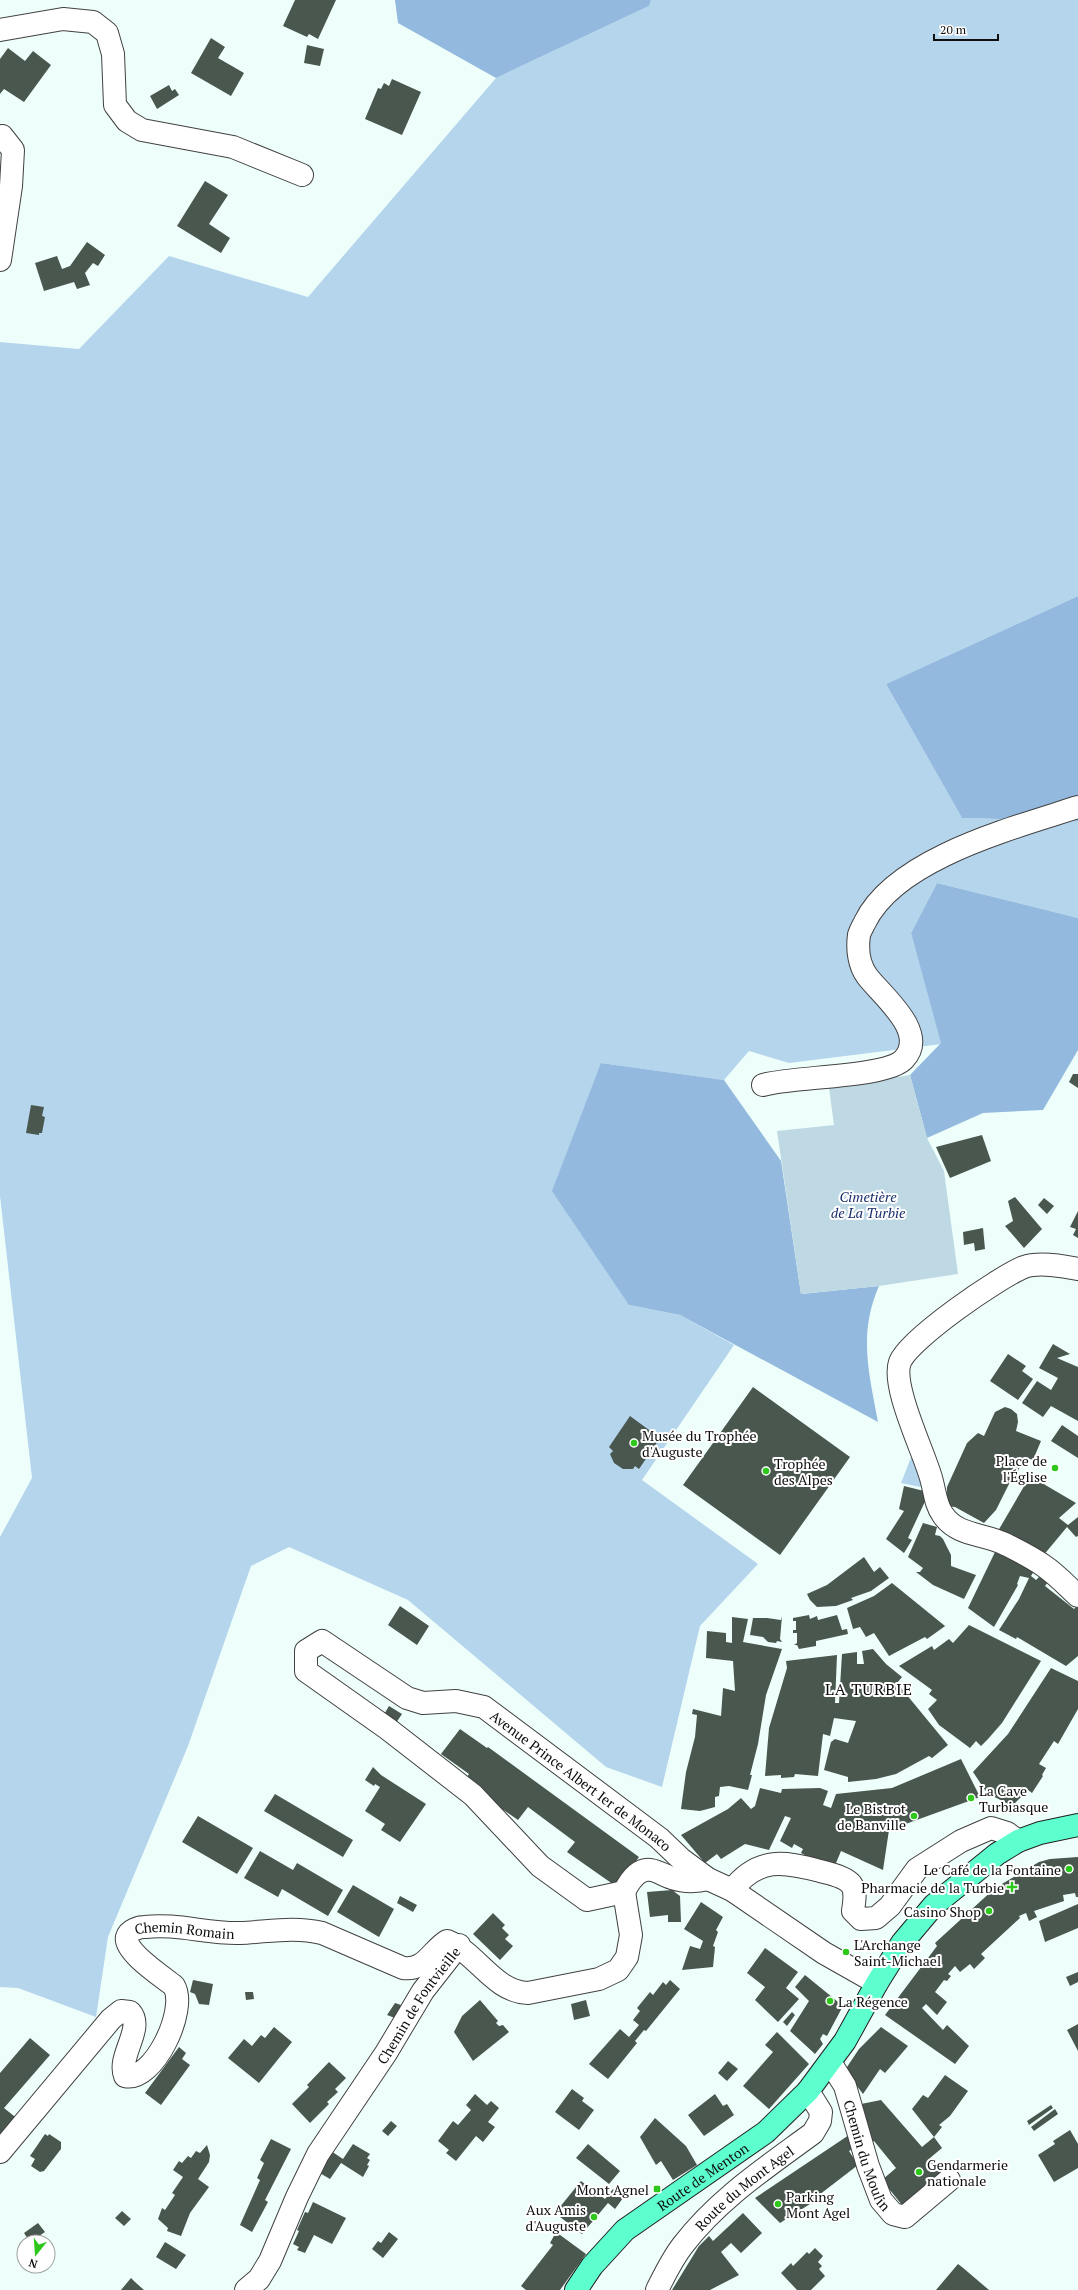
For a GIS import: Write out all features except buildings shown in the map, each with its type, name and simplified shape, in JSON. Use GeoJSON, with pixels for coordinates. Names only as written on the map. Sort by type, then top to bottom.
{"type":"FeatureCollection","features":[{"type":"Feature","properties":{"kind":"main road","name":"Route de Menton"},"geometry":{"type":"LineString","coordinates":[[576,2290],[592,2266],[625,2230],[766,2132],[808,2091],[845,2041],[877,1983],[902,1943],[934,1904],[997,1854],[1018,1841],[1040,1833],[1078,1825]]}},
{"type":"Feature","properties":{"kind":"street"},"geometry":{"type":"LineString","coordinates":[[0,30],[63,19],[93,22],[107,33],[113,54],[115,105],[127,121],[142,130],[233,147],[302,175]]}},
{"type":"Feature","properties":{"kind":"street"},"geometry":{"type":"LineString","coordinates":[[0,260],[11,186],[13,150],[2,136]]}},
{"type":"Feature","properties":{"kind":"street"},"geometry":{"type":"LineString","coordinates":[[762,1085],[818,1076],[873,1072],[894,1066],[904,1059],[910,1049],[911,1036],[896,1006],[867,975],[859,956],[859,934],[870,912],[895,884],[958,848],[1078,807]]}},
{"type":"Feature","properties":{"kind":"street"},"geometry":{"type":"LineString","coordinates":[[1078,1269],[1059,1265],[1025,1267],[982,1290],[909,1349],[900,1362],[899,1377],[904,1401],[932,1478],[936,1504],[942,1514],[951,1525],[966,1532],[1005,1544],[1044,1566],[1078,1596]]}},
{"type":"Feature","properties":{"kind":"street","name":"Avenue Prince Albert Ier de Monaco"},"geometry":{"type":"LineString","coordinates":[[624,1892],[587,1900],[540,1866],[473,1796],[388,1728],[306,1671],[306,1651],[322,1641],[407,1698],[423,1703],[456,1701],[484,1708],[659,1838],[681,1859],[708,1879],[732,1890],[824,1954],[877,1983]]}},
{"type":"Feature","properties":{"kind":"street"},"geometry":{"type":"LineString","coordinates":[[732,1890],[741,1879],[754,1869],[774,1864],[791,1863],[833,1874],[851,1883],[855,1893],[853,1911],[861,1919],[876,1918],[890,1906],[917,1869],[961,1841],[991,1828],[1007,1833],[1018,1841]]}},
{"type":"Feature","properties":{"kind":"street"},"geometry":{"type":"LineString","coordinates":[[624,1892],[628,1882],[636,1875],[650,1870],[673,1879],[697,1882],[708,1879]]}},
{"type":"Feature","properties":{"kind":"street","name":"Chemin de Fontvieille"},"geometry":{"type":"LineString","coordinates":[[246,2290],[259,2279],[270,2261],[297,2197],[318,2154],[386,2053],[423,1991],[459,1946],[505,1987],[517,1993],[528,1994],[599,1980],[618,1970],[627,1957],[631,1935],[624,1892]]}},
{"type":"Feature","properties":{"kind":"street","name":"Chemin Romain"},"geometry":{"type":"LineString","coordinates":[[0,2152],[112,2019],[121,2012],[130,2012],[134,2016],[136,2024],[122,2068],[124,2076],[131,2077],[138,2075],[155,2057],[172,2028],[177,2016],[176,1990],[174,1986],[132,1952],[127,1944],[127,1936],[131,1931],[138,1928],[162,1927],[240,1933],[308,1929],[322,1932],[397,1966],[409,1969],[421,1966],[438,1946],[447,1941],[459,1946]]}},
{"type":"Feature","properties":{"kind":"street","name":"Chemin du Moulin"},"geometry":{"type":"LineString","coordinates":[[830,2062],[845,2086],[868,2166],[880,2200],[893,2214],[905,2217],[952,2176]]}},
{"type":"Feature","properties":{"kind":"street","name":"Route du Mont Agel"},"geometry":{"type":"LineString","coordinates":[[657,2290],[670,2263],[708,2215],[760,2184],[812,2133],[820,2121],[821,2112],[808,2091]]}},
{"type":"Feature","properties":{"kind":"shaded area"},"geometry":{"type":"Polygon","coordinates":[[[395,0],[651,0],[649,6],[496,78],[398,23],[395,0]]]}},
{"type":"Feature","properties":{"kind":"shaded area"},"geometry":{"type":"Polygon","coordinates":[[[651,0],[1078,0],[1078,596],[886,684],[962,818],[1078,821],[1078,918],[937,883],[911,933],[942,1044],[789,1063],[749,1051],[724,1080],[601,1063],[629,1305],[680,1315],[734,1345],[642,1480],[758,1564],[700,1626],[662,1787],[606,1767],[408,1600],[289,1547],[251,1566],[188,1746],[108,1937],[96,2017],[18,1988],[0,1987],[0,1537],[32,1478],[0,1196],[0,342],[79,349],[169,256],[308,297],[496,78],[649,6],[651,0]]]}},
{"type":"Feature","properties":{"kind":"shaded area"},"geometry":{"type":"Polygon","coordinates":[[[1078,596],[1078,821],[962,818],[886,684],[1078,596]]]}},
{"type":"Feature","properties":{"kind":"shaded area"},"geometry":{"type":"Polygon","coordinates":[[[937,883],[1078,918],[1078,1050],[1043,1110],[983,1113],[927,1138],[910,1075],[941,1043],[911,933],[937,883]]]}},
{"type":"Feature","properties":{"kind":"shaded area"},"geometry":{"type":"Polygon","coordinates":[[[601,1063],[724,1080],[781,1161],[801,1294],[879,1286],[869,1321],[867,1337],[867,1354],[871,1387],[878,1422],[680,1315],[629,1305],[552,1191],[601,1063]]]}},
{"type":"Feature","properties":{"kind":"shaded area"},"geometry":{"type":"Polygon","coordinates":[[[914,1450],[925,1488],[901,1483],[914,1450]]]}},
{"type":"Feature","properties":{"kind":"green space","name":"Cimetière de La Turbie"},"geometry":{"type":"Polygon","coordinates":[[[910,1075],[927,1138],[944,1171],[958,1274],[879,1286],[801,1294],[777,1131],[834,1125],[829,1088],[910,1075]]]}},
{"type":"Feature","properties":{"kind":"place","name":"Musée du Trophée d'Auguste"},"geometry":{"type":"Point","coordinates":[634,1443]}},
{"type":"Feature","properties":{"kind":"place","name":"Place de l'Église"},"geometry":{"type":"Point","coordinates":[1055,1468]}},
{"type":"Feature","properties":{"kind":"place","name":"Trophée des Alpes"},"geometry":{"type":"Point","coordinates":[766,1471]}},
{"type":"Feature","properties":{"kind":"place","name":"La Cave Turbiasque"},"geometry":{"type":"Point","coordinates":[971,1798]}},
{"type":"Feature","properties":{"kind":"place","name":"Le Bistrot de Banville"},"geometry":{"type":"Point","coordinates":[914,1816]}},
{"type":"Feature","properties":{"kind":"place","name":"Le Café de la Fontaine"},"geometry":{"type":"Point","coordinates":[1069,1869]}},
{"type":"Feature","properties":{"kind":"place","name":"Pharmacie de la Turbie"},"geometry":{"type":"Point","coordinates":[1012,1887]}},
{"type":"Feature","properties":{"kind":"place","name":"Casino Shop"},"geometry":{"type":"Point","coordinates":[989,1911]}},
{"type":"Feature","properties":{"kind":"place","name":"L'Archange Saint-Michael"},"geometry":{"type":"Point","coordinates":[846,1952]}},
{"type":"Feature","properties":{"kind":"place","name":"La Régence"},"geometry":{"type":"Point","coordinates":[830,2001]}},
{"type":"Feature","properties":{"kind":"place","name":"Gendarmerie nationale"},"geometry":{"type":"Point","coordinates":[919,2172]}},
{"type":"Feature","properties":{"kind":"place","name":"Mont Agnel"},"geometry":{"type":"Point","coordinates":[657,2189]}},
{"type":"Feature","properties":{"kind":"place","name":"Parking Mont Agel"},"geometry":{"type":"Point","coordinates":[778,2204]}},
{"type":"Feature","properties":{"kind":"place","name":"Aux Amis d'Auguste"},"geometry":{"type":"Point","coordinates":[594,2217]}},
{"type":"Feature","properties":{"kind":"district","name":"LA TURBIE"},"geometry":{"type":"Point","coordinates":[869,1689]}}]}
